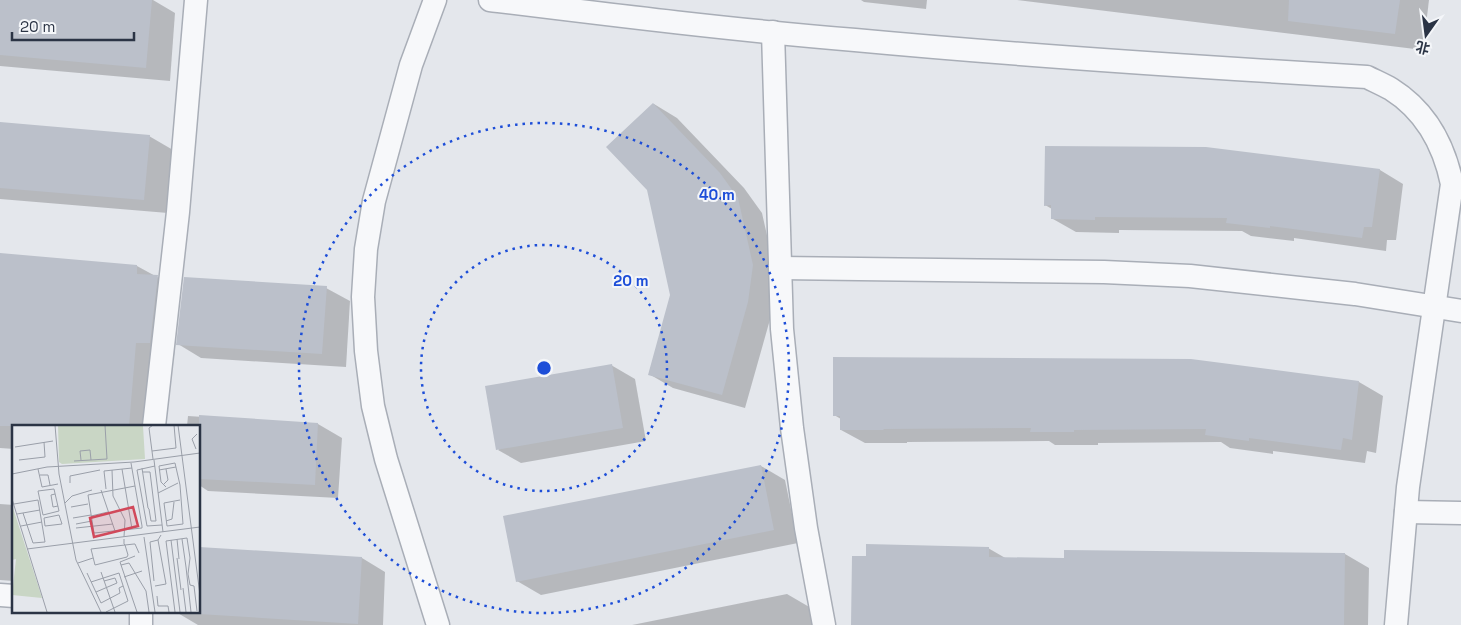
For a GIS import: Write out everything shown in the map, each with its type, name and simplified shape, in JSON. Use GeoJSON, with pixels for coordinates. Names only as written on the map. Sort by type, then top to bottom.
{"type":"FeatureCollection","features":[{"type":"Feature","properties":{"kind":"lane"},"geometry":{"type":"LineString","coordinates":[[154,425],[178,212],[196,0]]}},
{"type":"Feature","properties":{"kind":"lane"},"geometry":{"type":"LineString","coordinates":[[435,0],[411,65],[374,201],[366,249],[364,297],[366,351],[373,406],[386,458],[438,625]]}},
{"type":"Feature","properties":{"kind":"lane"},"geometry":{"type":"LineString","coordinates":[[490,0],[773,32],[1111,61],[1367,77],[1392,90],[1414,107],[1432,128],[1451,143],[1448,165],[1452,184],[1408,487],[1396,625]]}},
{"type":"Feature","properties":{"kind":"lane"},"geometry":{"type":"LineString","coordinates":[[773,32],[782,328],[792,428],[806,528],[824,625]]}},
{"type":"Feature","properties":{"kind":"lane"},"geometry":{"type":"LineString","coordinates":[[780,268],[1104,272],[1190,276],[1355,294],[1461,311]]}},
{"type":"Feature","properties":{"kind":"lane"},"geometry":{"type":"LineString","coordinates":[[1406,512],[1461,513]]}},
{"type":"Feature","properties":{"kind":"lane"},"geometry":{"type":"LineString","coordinates":[[140,625],[141,612]]}},
{"type":"Feature","properties":{"kind":"building"},"geometry":{"type":"Polygon","coordinates":[[[0,0],[152,0],[146,68],[0,55],[0,0]]]}},
{"type":"Feature","properties":{"kind":"building"},"geometry":{"type":"Polygon","coordinates":[[[1289,0],[1400,0],[1395,34],[1288,21],[1289,0]]]}},
{"type":"Feature","properties":{"kind":"building"},"geometry":{"type":"Polygon","coordinates":[[[653,103],[720,173],[738,198],[753,265],[748,302],[722,395],[648,375],[670,295],[647,190],[606,147],[653,103]]]}},
{"type":"Feature","properties":{"kind":"building"},"geometry":{"type":"Polygon","coordinates":[[[0,122],[150,135],[144,200],[0,188],[0,122]]]}},
{"type":"Feature","properties":{"kind":"building"},"geometry":{"type":"Polygon","coordinates":[[[1045,146],[1206,147],[1380,169],[1372,227],[1364,227],[1362,238],[1270,226],[1270,228],[1226,223],[1227,218],[1095,217],[1095,220],[1051,219],[1051,205],[1044,206],[1045,146]]]}},
{"type":"Feature","properties":{"kind":"building"},"geometry":{"type":"Polygon","coordinates":[[[0,253],[137,265],[137,274],[158,275],[150,343],[136,343],[129,425],[0,426],[0,253]]]}},
{"type":"Feature","properties":{"kind":"building"},"geometry":{"type":"Polygon","coordinates":[[[184,277],[327,286],[322,354],[176,345],[184,277]]]}},
{"type":"Feature","properties":{"kind":"building"},"geometry":{"type":"Polygon","coordinates":[[[833,357],[1191,359],[1359,381],[1352,440],[1343,438],[1341,450],[1249,438],[1249,441],[1205,435],[1206,429],[1074,430],[1074,432],[1030,432],[1031,428],[840,430],[840,416],[833,416],[833,357]]]}},
{"type":"Feature","properties":{"kind":"building"},"geometry":{"type":"Polygon","coordinates":[[[612,364],[623,428],[496,450],[485,386],[612,364]]]}},
{"type":"Feature","properties":{"kind":"building"},"geometry":{"type":"Polygon","coordinates":[[[199,415],[318,423],[315,485],[200,479],[199,415]]]}},
{"type":"Feature","properties":{"kind":"building"},"geometry":{"type":"Polygon","coordinates":[[[761,465],[774,530],[516,582],[503,516],[761,465]]]}},
{"type":"Feature","properties":{"kind":"building"},"geometry":{"type":"Polygon","coordinates":[[[866,544],[989,547],[989,557],[1064,558],[1064,550],[1345,553],[1344,625],[851,625],[852,556],[866,556],[866,544]]]}},
{"type":"Feature","properties":{"kind":"building"},"geometry":{"type":"Polygon","coordinates":[[[200,547],[362,557],[358,624],[199,614],[200,547]]]}}]}
